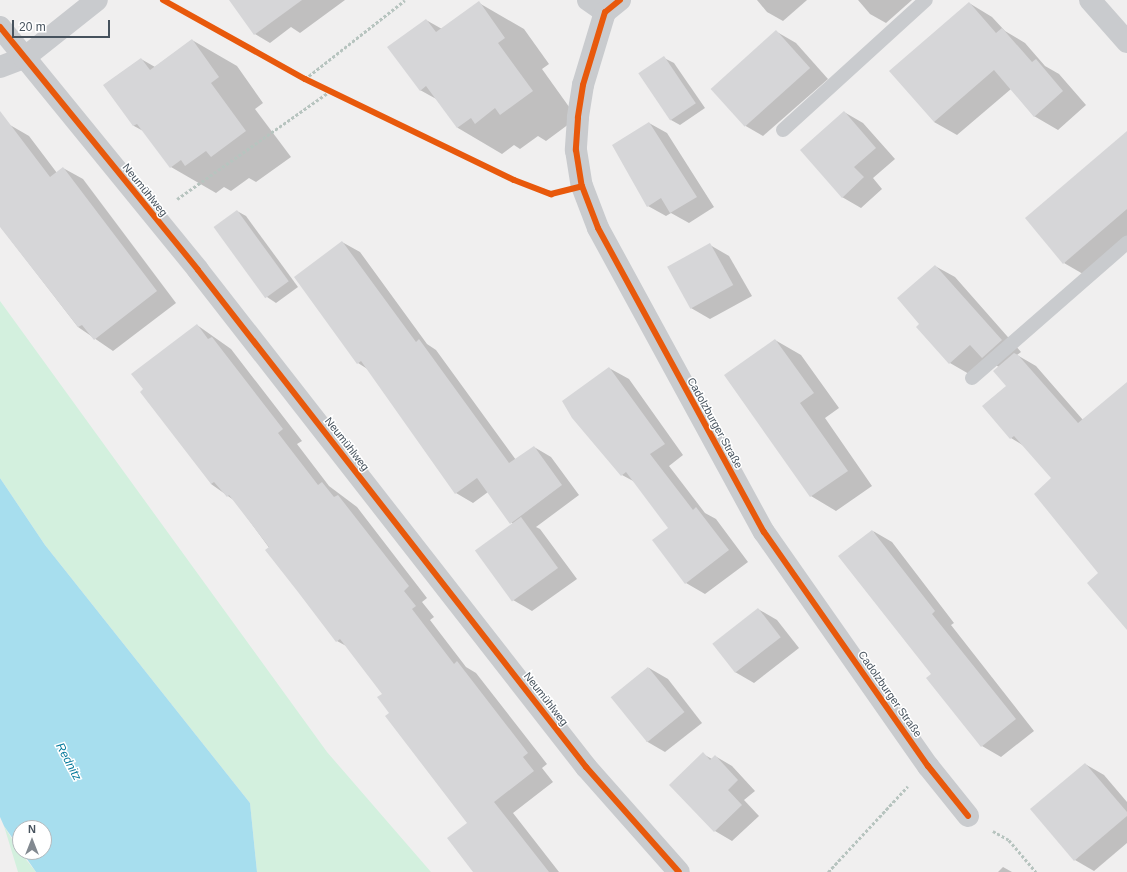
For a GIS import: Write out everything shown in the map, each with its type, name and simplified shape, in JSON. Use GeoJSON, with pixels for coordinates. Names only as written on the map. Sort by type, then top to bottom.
{"type":"FeatureCollection","features":[{"type":"Feature","properties":{"kind":"street"},"geometry":{"type":"LineString","coordinates":[[0,68],[24,58],[96,0]]}},
{"type":"Feature","properties":{"kind":"street"},"geometry":{"type":"LineString","coordinates":[[1090,0],[1127,42]]}},
{"type":"Feature","properties":{"kind":"street","name":"Cadolzburger Straße"},"geometry":{"type":"LineString","coordinates":[[604,4],[583,85],[578,118],[576,150],[582,186],[598,228],[764,532],[928,766],[968,816]]}},
{"type":"Feature","properties":{"kind":"street","name":"Neumühlweg"},"geometry":{"type":"LineString","coordinates":[[0,27],[153,215],[586,767],[679,872]]}},
{"type":"Feature","properties":{"kind":"lane"},"geometry":{"type":"LineString","coordinates":[[783,130],[926,0]]}},
{"type":"Feature","properties":{"kind":"lane"},"geometry":{"type":"LineString","coordinates":[[972,378],[1127,243]]}},
{"type":"Feature","properties":{"kind":"path"},"geometry":{"type":"LineString","coordinates":[[164,0],[306,79],[514,180],[551,194],[582,186]]}},
{"type":"Feature","properties":{"kind":"path"},"geometry":{"type":"LineString","coordinates":[[306,79],[405,0]]}},
{"type":"Feature","properties":{"kind":"path"},"geometry":{"type":"LineString","coordinates":[[153,215],[330,91]]}},
{"type":"Feature","properties":{"kind":"path"},"geometry":{"type":"LineString","coordinates":[[828,872],[928,766]]}},
{"type":"Feature","properties":{"kind":"path"},"geometry":{"type":"LineString","coordinates":[[968,816],[1009,840],[1036,872]]}},
{"type":"Feature","properties":{"kind":"green space"},"geometry":{"type":"Polygon","coordinates":[[[0,301],[327,752],[431,872],[257,872],[250,803],[45,545],[0,478],[0,301]]]}},
{"type":"Feature","properties":{"kind":"green space"},"geometry":{"type":"Polygon","coordinates":[[[4,826],[12,839],[12,852],[4,826]]]}},
{"type":"Feature","properties":{"kind":"green space"},"geometry":{"type":"Polygon","coordinates":[[[14,860],[26,860],[36,872],[18,872],[14,860]]]}},
{"type":"Feature","properties":{"kind":"water","name":"Rednitz"},"geometry":{"type":"Polygon","coordinates":[[[0,478],[45,545],[250,803],[257,872],[36,872],[28,860],[52,860],[52,820],[12,820],[12,838],[0,817],[0,478]]]}},
{"type":"Feature","properties":{"kind":"building"},"geometry":{"type":"Polygon","coordinates":[[[229,0],[302,0],[254,35],[229,0]]]}},
{"type":"Feature","properties":{"kind":"building"},"geometry":{"type":"Polygon","coordinates":[[[479,1],[505,38],[498,43],[533,91],[500,115],[495,108],[475,124],[471,118],[457,128],[426,86],[420,91],[387,47],[426,19],[436,32],[479,1]]]}},
{"type":"Feature","properties":{"kind":"building"},"geometry":{"type":"Polygon","coordinates":[[[969,2],[996,33],[1002,28],[1032,62],[1036,59],[1063,91],[1034,117],[994,70],[934,122],[889,71],[969,2]]]}},
{"type":"Feature","properties":{"kind":"building"},"geometry":{"type":"Polygon","coordinates":[[[776,30],[810,68],[745,127],[711,89],[776,30]]]}},
{"type":"Feature","properties":{"kind":"building"},"geometry":{"type":"Polygon","coordinates":[[[192,39],[219,77],[211,83],[246,131],[211,157],[206,151],[185,166],[181,160],[170,168],[137,124],[133,126],[103,85],[141,58],[150,70],[192,39]]]}},
{"type":"Feature","properties":{"kind":"building"},"geometry":{"type":"Polygon","coordinates":[[[664,56],[696,103],[670,121],[638,73],[664,56]]]}},
{"type":"Feature","properties":{"kind":"building"},"geometry":{"type":"Polygon","coordinates":[[[0,111],[50,177],[63,167],[157,291],[94,340],[82,325],[78,327],[0,227],[0,111]]]}},
{"type":"Feature","properties":{"kind":"building"},"geometry":{"type":"Polygon","coordinates":[[[844,111],[876,148],[854,167],[864,177],[842,198],[800,150],[844,111]]]}},
{"type":"Feature","properties":{"kind":"building"},"geometry":{"type":"Polygon","coordinates":[[[649,122],[697,197],[670,213],[661,198],[647,207],[612,145],[649,122]]]}},
{"type":"Feature","properties":{"kind":"building"},"geometry":{"type":"Polygon","coordinates":[[[1127,131],[1127,209],[1063,264],[1025,218],[1127,131]]]}},
{"type":"Feature","properties":{"kind":"building"},"geometry":{"type":"Polygon","coordinates":[[[237,210],[289,281],[265,298],[214,227],[237,210]]]}},
{"type":"Feature","properties":{"kind":"building"},"geometry":{"type":"Polygon","coordinates":[[[342,241],[416,342],[419,339],[509,463],[534,446],[562,485],[510,524],[477,478],[455,494],[361,361],[357,364],[294,277],[342,241]]]}},
{"type":"Feature","properties":{"kind":"building"},"geometry":{"type":"Polygon","coordinates":[[[710,243],[733,285],[690,309],[667,267],[710,243]]]}},
{"type":"Feature","properties":{"kind":"building"},"geometry":{"type":"Polygon","coordinates":[[[935,265],[1002,340],[982,358],[970,345],[949,364],[916,327],[919,324],[897,298],[935,265]]]}},
{"type":"Feature","properties":{"kind":"building"},"geometry":{"type":"Polygon","coordinates":[[[197,324],[208,339],[212,337],[283,429],[278,433],[318,485],[322,482],[334,497],[338,495],[409,586],[404,591],[416,606],[412,609],[454,664],[457,661],[528,753],[523,757],[534,771],[494,802],[549,872],[473,872],[447,838],[467,823],[385,716],[389,713],[377,697],[382,694],[340,639],[336,642],[265,550],[269,547],[229,495],[227,497],[214,482],[211,484],[140,392],[143,389],[131,374],[197,324]]]}},
{"type":"Feature","properties":{"kind":"building"},"geometry":{"type":"Polygon","coordinates":[[[775,339],[814,393],[800,403],[848,471],[810,497],[724,375],[775,339]]]}},
{"type":"Feature","properties":{"kind":"building"},"geometry":{"type":"Polygon","coordinates":[[[1014,353],[1018,355],[1078,423],[1127,382],[1127,630],[1087,583],[1098,573],[1034,494],[1051,478],[1014,436],[1010,439],[982,406],[1006,386],[993,371],[1014,353]]]}},
{"type":"Feature","properties":{"kind":"building"},"geometry":{"type":"Polygon","coordinates":[[[609,367],[665,444],[650,454],[693,510],[696,507],[729,550],[685,584],[652,540],[668,528],[626,472],[621,476],[572,418],[562,401],[609,367]]]}},
{"type":"Feature","properties":{"kind":"building"},"geometry":{"type":"Polygon","coordinates":[[[521,517],[558,568],[512,601],[475,551],[521,517]]]}},
{"type":"Feature","properties":{"kind":"building"},"geometry":{"type":"Polygon","coordinates":[[[872,530],[935,611],[932,614],[1016,719],[981,747],[926,678],[931,674],[838,556],[872,530]]]}},
{"type":"Feature","properties":{"kind":"building"},"geometry":{"type":"Polygon","coordinates":[[[758,608],[781,637],[735,673],[712,644],[758,608]]]}},
{"type":"Feature","properties":{"kind":"building"},"geometry":{"type":"Polygon","coordinates":[[[648,667],[685,712],[647,742],[611,697],[648,667]]]}},
{"type":"Feature","properties":{"kind":"building"},"geometry":{"type":"Polygon","coordinates":[[[703,752],[710,760],[715,755],[738,780],[728,790],[742,805],[714,832],[669,785],[703,752]]]}},
{"type":"Feature","properties":{"kind":"building"},"geometry":{"type":"Polygon","coordinates":[[[1085,763],[1127,812],[1127,816],[1074,861],[1030,809],[1085,763]]]}},
{"type":"Feature","properties":{"kind":"cycle path"},"geometry":{"type":"LineString","coordinates":[[163,0],[305,79],[514,180],[551,194],[582,186]]}},
{"type":"Feature","properties":{"kind":"cycle path"},"geometry":{"type":"LineString","coordinates":[[620,0],[605,12],[583,85],[578,118],[576,150],[582,186],[598,228],[764,532],[928,766],[968,816]]}},
{"type":"Feature","properties":{"kind":"cycle path"},"geometry":{"type":"LineString","coordinates":[[0,27],[198,270],[586,767],[679,872]]}}]}
